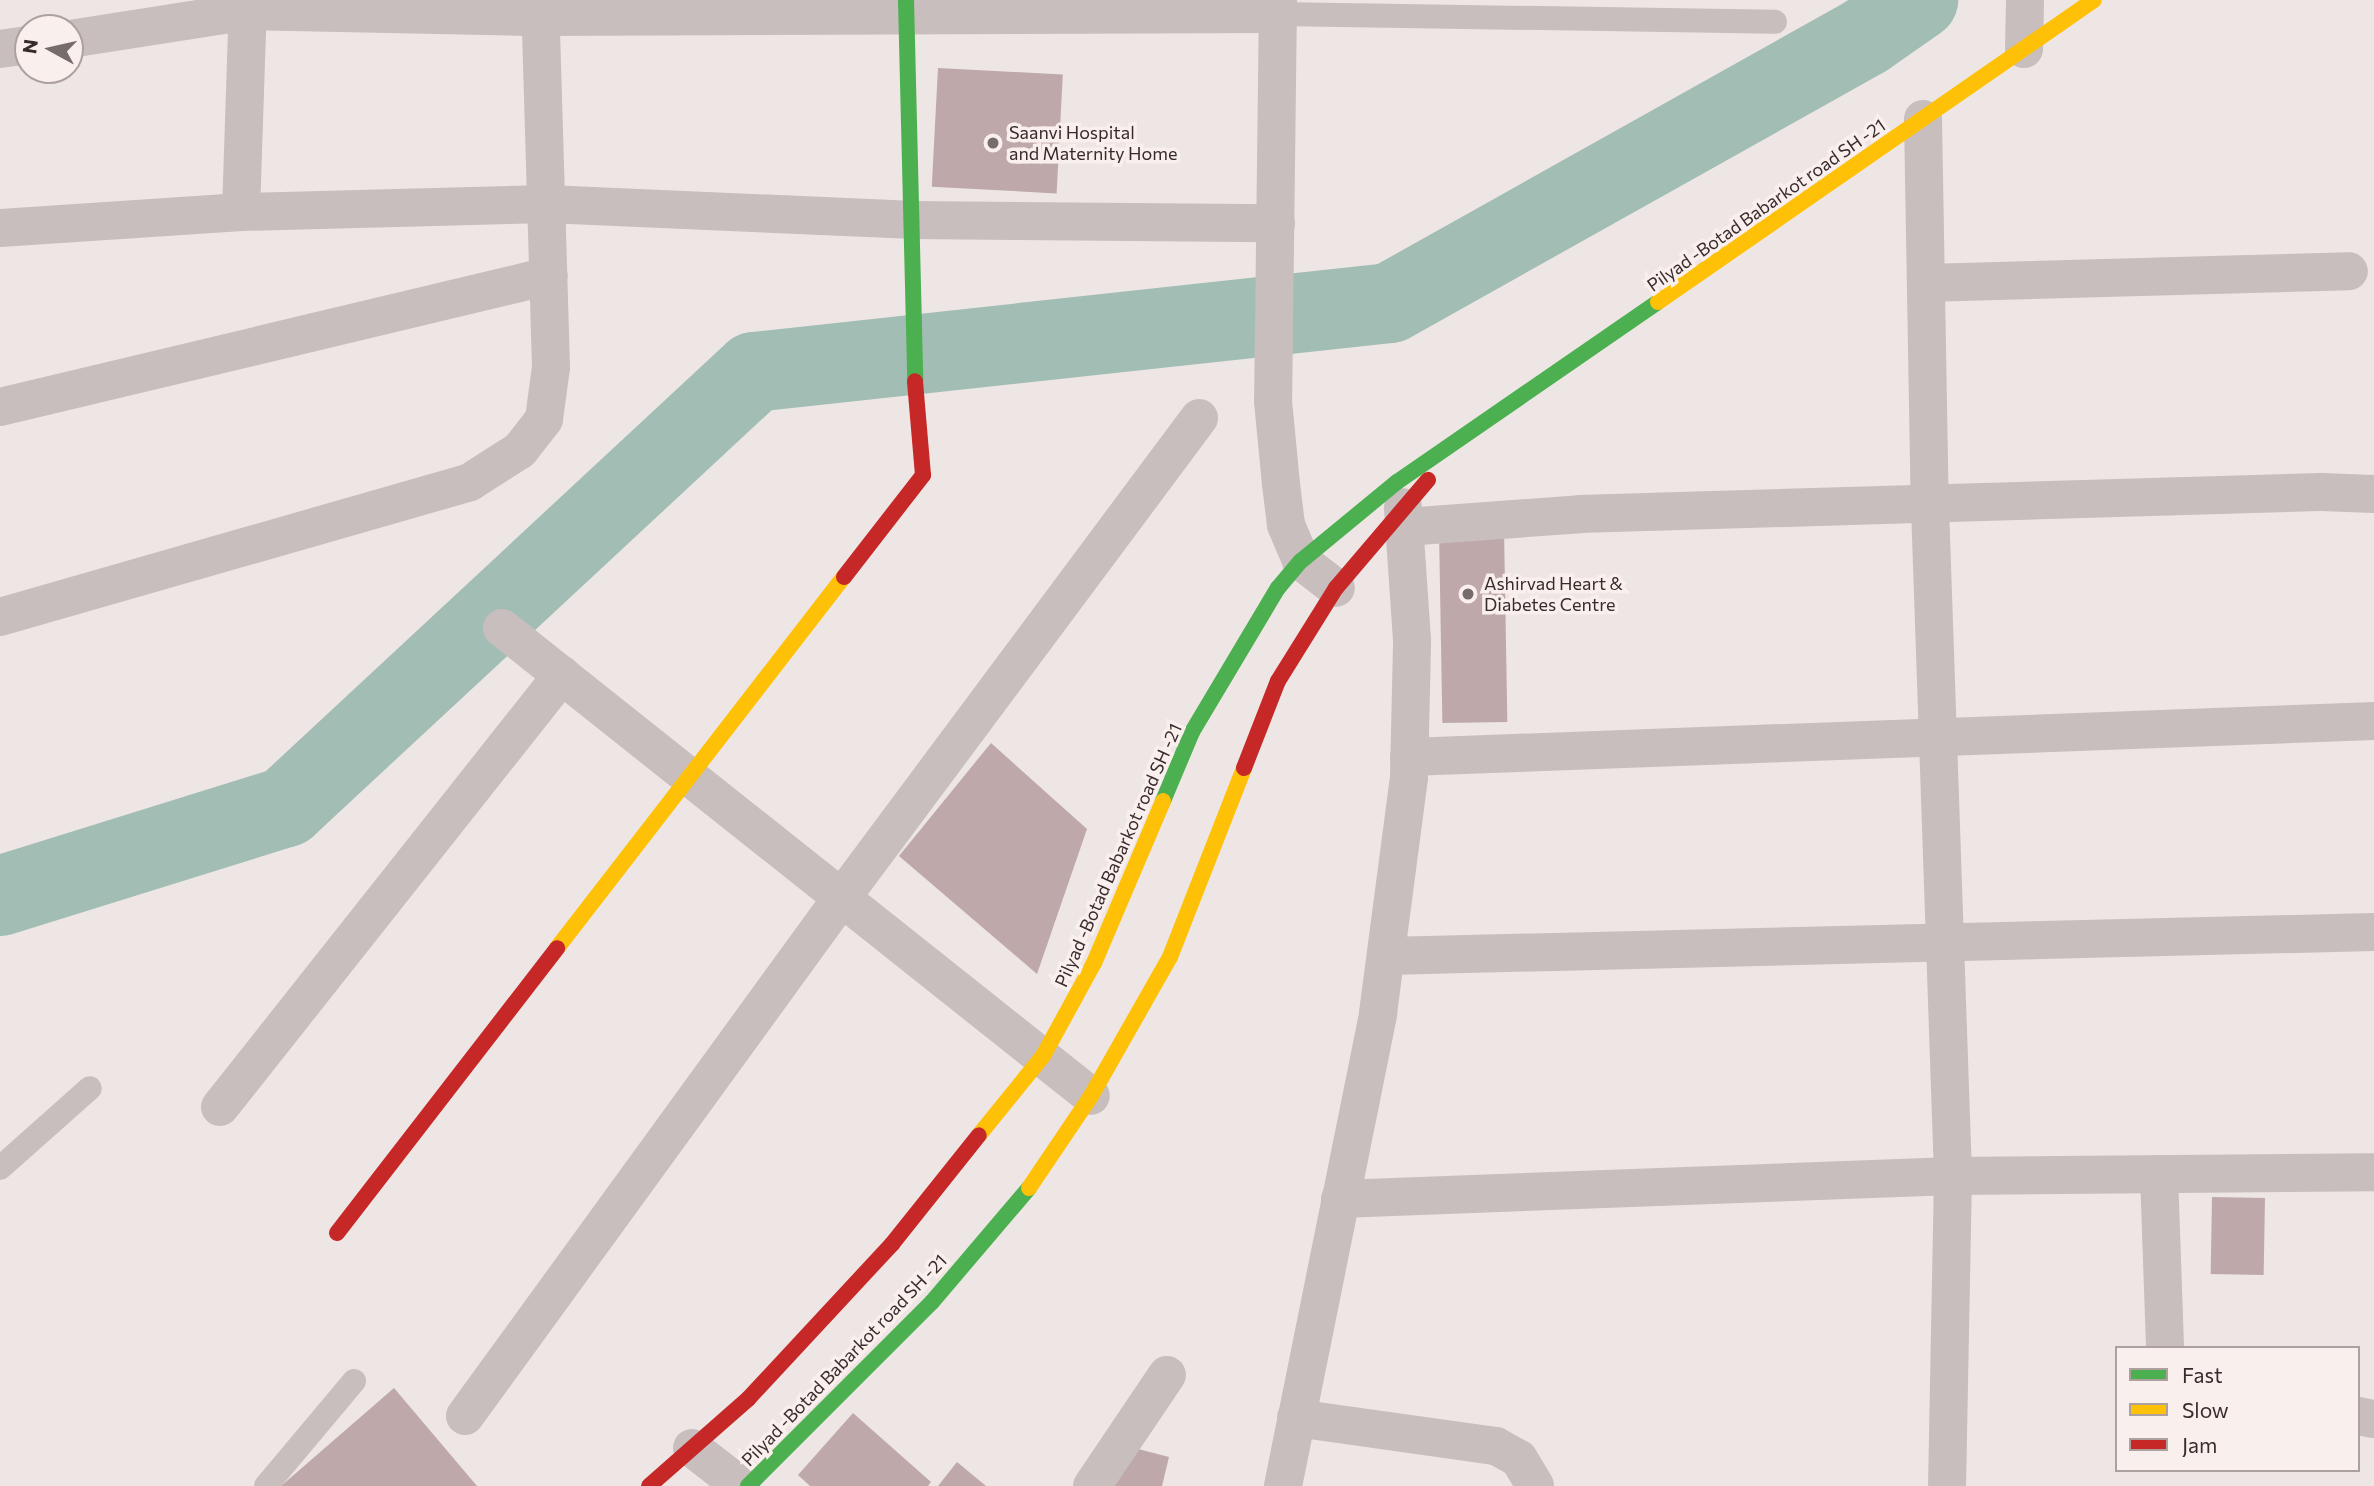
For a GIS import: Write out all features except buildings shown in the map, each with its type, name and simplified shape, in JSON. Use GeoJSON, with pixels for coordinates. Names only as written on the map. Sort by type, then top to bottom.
{"type":"FeatureCollection","features":[{"type":"Feature","properties":{"kind":"main road","name":"Pilyad -Botad Babarkot road SH -21"},"geometry":{"type":"LineString","coordinates":[[649,1486],[748,1399],[892,1244],[1043,1056],[1094,963],[1192,732],[1278,588],[1301,561],[1397,482],[1461,441],[2094,0]]}},
{"type":"Feature","properties":{"kind":"main road"},"geometry":{"type":"LineString","coordinates":[[337,1233],[918,484],[924,467],[911,327],[907,6]]}},
{"type":"Feature","properties":{"kind":"main road","name":"Pilyad -Botad Babarkot road SH -21"},"geometry":{"type":"LineString","coordinates":[[748,1486],[932,1302],[1030,1187],[1091,1096],[1170,957],[1278,681],[1336,588],[1404,517],[1461,441]]}},
{"type":"Feature","properties":{"kind":"street"},"geometry":{"type":"LineString","coordinates":[[2024,4],[2024,49]]}},
{"type":"Feature","properties":{"kind":"street"},"geometry":{"type":"LineString","coordinates":[[241,212],[248,6]]}},
{"type":"Feature","properties":{"kind":"street"},"geometry":{"type":"LineString","coordinates":[[84,36],[248,6],[1278,7],[1273,401],[1286,525],[1301,561],[1336,588]]}},
{"type":"Feature","properties":{"kind":"street"},"geometry":{"type":"LineString","coordinates":[[0,617],[470,482],[520,450],[544,419],[551,367],[541,8]]}},
{"type":"Feature","properties":{"kind":"street"},"geometry":{"type":"LineString","coordinates":[[1923,119],[1930,507],[1953,1175],[1947,1486]]}},
{"type":"Feature","properties":{"kind":"street"},"geometry":{"type":"LineString","coordinates":[[0,228],[241,212],[547,204],[909,220],[1276,223]]}},
{"type":"Feature","properties":{"kind":"street"},"geometry":{"type":"LineString","coordinates":[[1926,283],[2349,271]]}},
{"type":"Feature","properties":{"kind":"street"},"geometry":{"type":"LineString","coordinates":[[0,407],[549,276]]}},
{"type":"Feature","properties":{"kind":"street"},"geometry":{"type":"LineString","coordinates":[[465,1416],[842,896],[1199,418]]}},
{"type":"Feature","properties":{"kind":"street"},"geometry":{"type":"LineString","coordinates":[[1283,1486],[1386,956],[1409,757],[1412,640],[1404,517],[1930,507],[2321,492],[2374,494]]}},
{"type":"Feature","properties":{"kind":"street"},"geometry":{"type":"LineString","coordinates":[[502,628],[1091,1096]]}},
{"type":"Feature","properties":{"kind":"street"},"geometry":{"type":"LineString","coordinates":[[220,1107],[562,675]]}},
{"type":"Feature","properties":{"kind":"street"},"geometry":{"type":"LineString","coordinates":[[1409,757],[1938,735],[2374,721]]}},
{"type":"Feature","properties":{"kind":"street"},"geometry":{"type":"LineString","coordinates":[[1386,956],[2374,932]]}},
{"type":"Feature","properties":{"kind":"street"},"geometry":{"type":"LineString","coordinates":[[1340,1199],[1953,1175],[2374,1172]]}},
{"type":"Feature","properties":{"kind":"street"},"geometry":{"type":"LineString","coordinates":[[2159,1174],[2165,1346]]}},
{"type":"Feature","properties":{"kind":"street"},"geometry":{"type":"LineString","coordinates":[[1092,1486],[1167,1375]]}},
{"type":"Feature","properties":{"kind":"street"},"geometry":{"type":"LineString","coordinates":[[1296,1418],[1496,1446],[1519,1459],[1535,1486]]}},
{"type":"Feature","properties":{"kind":"street"},"geometry":{"type":"LineString","coordinates":[[692,1448],[741,1486]]}},
{"type":"Feature","properties":{"kind":"lane"},"geometry":{"type":"LineString","coordinates":[[1278,7],[1776,22]]}},
{"type":"Feature","properties":{"kind":"lane"},"geometry":{"type":"LineString","coordinates":[[0,1168],[90,1088]]}},
{"type":"Feature","properties":{"kind":"lane"},"geometry":{"type":"LineString","coordinates":[[266,1486],[354,1381]]}},
{"type":"Feature","properties":{"kind":"waterway"},"geometry":{"type":"LineString","coordinates":[[0,896],[286,807],[754,372],[1390,303],[1865,37],[1918,0]]}},
{"type":"Feature","properties":{"kind":"traffic: fast"},"geometry":{"type":"LineString","coordinates":[[906,0],[915,381]]}},
{"type":"Feature","properties":{"kind":"traffic: fast"},"geometry":{"type":"LineString","coordinates":[[1163,801],[1192,732],[1278,588],[1301,561],[1397,482],[1658,302]]}},
{"type":"Feature","properties":{"kind":"traffic: fast"},"geometry":{"type":"LineString","coordinates":[[748,1486],[932,1302],[1029,1188]]}},
{"type":"Feature","properties":{"kind":"traffic: slow"},"geometry":{"type":"LineString","coordinates":[[1658,302],[2094,0]]}},
{"type":"Feature","properties":{"kind":"traffic: slow"},"geometry":{"type":"LineString","coordinates":[[557,948],[844,577]]}},
{"type":"Feature","properties":{"kind":"traffic: slow"},"geometry":{"type":"LineString","coordinates":[[1029,1188],[1091,1096],[1170,957],[1244,768]]}},
{"type":"Feature","properties":{"kind":"traffic: slow"},"geometry":{"type":"LineString","coordinates":[[979,1135],[1043,1056],[1094,963],[1163,801]]}},
{"type":"Feature","properties":{"kind":"traffic: jam"},"geometry":{"type":"LineString","coordinates":[[844,577],[923,475],[915,381]]}},
{"type":"Feature","properties":{"kind":"traffic: jam"},"geometry":{"type":"LineString","coordinates":[[1244,768],[1278,681],[1336,588],[1428,480]]}},
{"type":"Feature","properties":{"kind":"traffic: jam"},"geometry":{"type":"LineString","coordinates":[[337,1233],[557,948]]}},
{"type":"Feature","properties":{"kind":"traffic: jam"},"geometry":{"type":"LineString","coordinates":[[649,1486],[748,1399],[892,1244],[979,1135]]}},
{"type":"Feature","properties":{"kind":"place","name":"Saanvi Hospital and Maternity Home"},"geometry":{"type":"Point","coordinates":[993,143]}},
{"type":"Feature","properties":{"kind":"place","name":"Ashirvad Heart & Diabetes Centre"},"geometry":{"type":"Point","coordinates":[1468,594]}}]}
